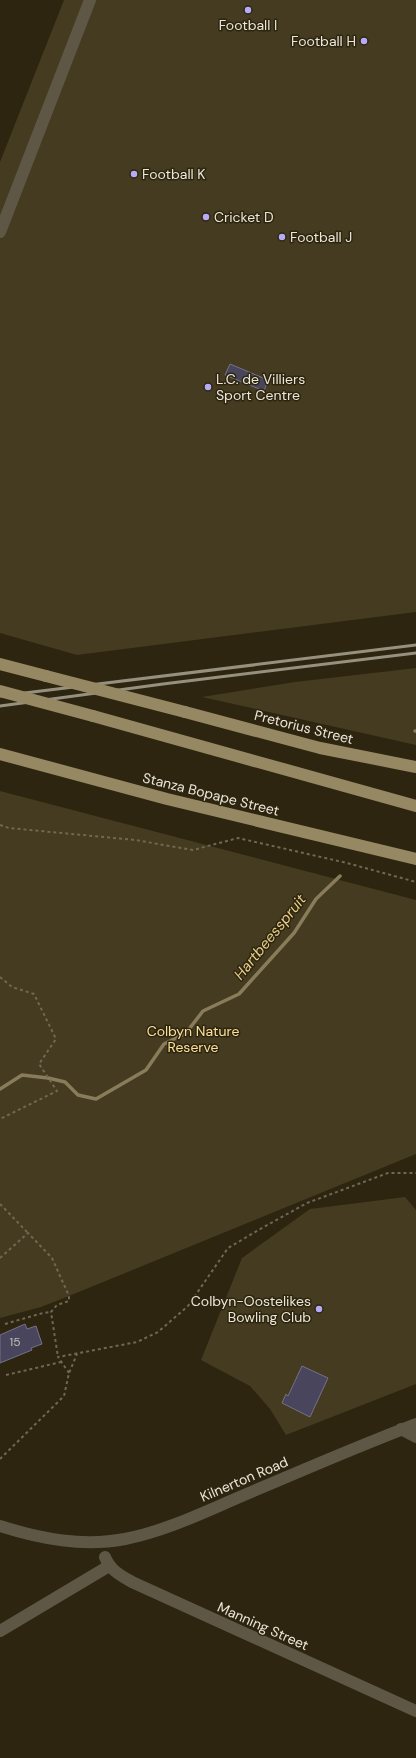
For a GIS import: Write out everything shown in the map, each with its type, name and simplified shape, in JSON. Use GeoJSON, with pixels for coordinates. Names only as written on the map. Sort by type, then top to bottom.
{"type":"FeatureCollection","features":[{"type":"Feature","properties":{"kind":"main road","name":"Pretorius Street"},"geometry":{"type":"LineString","coordinates":[[0,664],[320,748],[416,767]]}},
{"type":"Feature","properties":{"kind":"main road"},"geometry":{"type":"LineString","coordinates":[[0,691],[416,806]]}},
{"type":"Feature","properties":{"kind":"main road","name":"Stanza Bopape Street"},"geometry":{"type":"LineString","coordinates":[[0,754],[175,800],[416,859]]}},
{"type":"Feature","properties":{"kind":"street"},"geometry":{"type":"LineString","coordinates":[[0,232],[90,0]]}},
{"type":"Feature","properties":{"kind":"street","name":"Kilnerton Road"},"geometry":{"type":"LineString","coordinates":[[0,1526],[41,1538],[78,1543],[125,1539],[172,1526],[416,1424]]}},
{"type":"Feature","properties":{"kind":"street"},"geometry":{"type":"LineString","coordinates":[[401,1429],[416,1437]]}},
{"type":"Feature","properties":{"kind":"street","name":"Manning Street"},"geometry":{"type":"LineString","coordinates":[[0,1631],[107,1561],[121,1576],[153,1592],[416,1711]]}},
{"type":"Feature","properties":{"kind":"path"},"geometry":{"type":"LineString","coordinates":[[0,825],[9,828],[135,840],[193,850],[238,838],[334,860],[416,882]]}},
{"type":"Feature","properties":{"kind":"path"},"geometry":{"type":"LineString","coordinates":[[0,977],[12,986],[34,994],[56,1039],[40,1064],[57,1091],[0,1119]]}},
{"type":"Feature","properties":{"kind":"path"},"geometry":{"type":"LineString","coordinates":[[58,1357],[137,1342],[158,1332],[188,1306],[228,1248],[307,1203],[388,1173],[416,1173]]}},
{"type":"Feature","properties":{"kind":"path"},"geometry":{"type":"LineString","coordinates":[[0,1204],[52,1258],[69,1296],[69,1301],[57,1305],[51,1312],[5,1324]]}},
{"type":"Feature","properties":{"kind":"path"},"geometry":{"type":"LineString","coordinates":[[0,1258],[28,1233]]}},
{"type":"Feature","properties":{"kind":"path"},"geometry":{"type":"LineString","coordinates":[[51,1312],[58,1357],[69,1373]]}},
{"type":"Feature","properties":{"kind":"path"},"geometry":{"type":"LineString","coordinates":[[0,1459],[64,1396],[69,1373],[77,1354]]}},
{"type":"Feature","properties":{"kind":"path"},"geometry":{"type":"LineString","coordinates":[[6,1375],[61,1362]]}},
{"type":"Feature","properties":{"kind":"green space","name":"L.C. de Villiers Sport Centre"},"geometry":{"type":"Polygon","coordinates":[[[64,0],[416,0],[416,612],[77,655],[0,633],[0,162],[64,0]]]}},
{"type":"Feature","properties":{"kind":"green space"},"geometry":{"type":"Polygon","coordinates":[[[416,668],[416,745],[202,697],[295,682],[416,668]]]}},
{"type":"Feature","properties":{"kind":"green space","name":"Colbyn Nature Reserve"},"geometry":{"type":"Polygon","coordinates":[[[0,791],[416,900],[416,1154],[69,1296],[41,1307],[0,1318],[0,791]]]}},
{"type":"Feature","properties":{"kind":"green space","name":"Colbyn-Oostelikes Bowling Club"},"geometry":{"type":"Polygon","coordinates":[[[405,1197],[416,1210],[416,1384],[286,1435],[270,1409],[250,1386],[201,1360],[242,1258],[310,1209],[405,1197]]]}},
{"type":"Feature","properties":{"kind":"building"},"geometry":{"type":"Polygon","coordinates":[[[230,364],[268,380],[264,391],[225,375],[230,364]]]}},
{"type":"Feature","properties":{"kind":"building"},"geometry":{"type":"Polygon","coordinates":[[[25,1324],[27,1329],[36,1326],[42,1344],[31,1348],[32,1350],[0,1363],[0,1335],[25,1324]]]}},
{"type":"Feature","properties":{"kind":"building"},"geometry":{"type":"Polygon","coordinates":[[[302,1366],[328,1378],[310,1417],[282,1403],[286,1394],[288,1396],[302,1366]]]}},
{"type":"Feature","properties":{"kind":"waterway","name":"Hartbeesspruit"},"geometry":{"type":"LineString","coordinates":[[0,1089],[22,1075],[48,1078],[65,1082],[78,1095],[96,1099],[146,1070],[164,1044],[186,1033],[203,1011],[239,994],[294,933],[316,899],[340,876]]}},
{"type":"Feature","properties":{"kind":"railway"},"geometry":{"type":"LineString","coordinates":[[0,696],[416,645]]}},
{"type":"Feature","properties":{"kind":"railway"},"geometry":{"type":"LineString","coordinates":[[0,706],[163,684],[416,653]]}},
{"type":"Feature","properties":{"kind":"place","name":"Football I"},"geometry":{"type":"Point","coordinates":[248,10]}},
{"type":"Feature","properties":{"kind":"place","name":"Football H"},"geometry":{"type":"Point","coordinates":[364,41]}},
{"type":"Feature","properties":{"kind":"place","name":"Football K"},"geometry":{"type":"Point","coordinates":[134,174]}},
{"type":"Feature","properties":{"kind":"place","name":"Cricket D"},"geometry":{"type":"Point","coordinates":[206,217]}},
{"type":"Feature","properties":{"kind":"place","name":"Football J"},"geometry":{"type":"Point","coordinates":[282,237]}},
{"type":"Feature","properties":{"kind":"place","name":"L.C. de Villiers Sport Centre"},"geometry":{"type":"Point","coordinates":[208,387]}},
{"type":"Feature","properties":{"kind":"place","name":"Colbyn-Oostelikes Bowling Club"},"geometry":{"type":"Point","coordinates":[319,1309]}}]}
